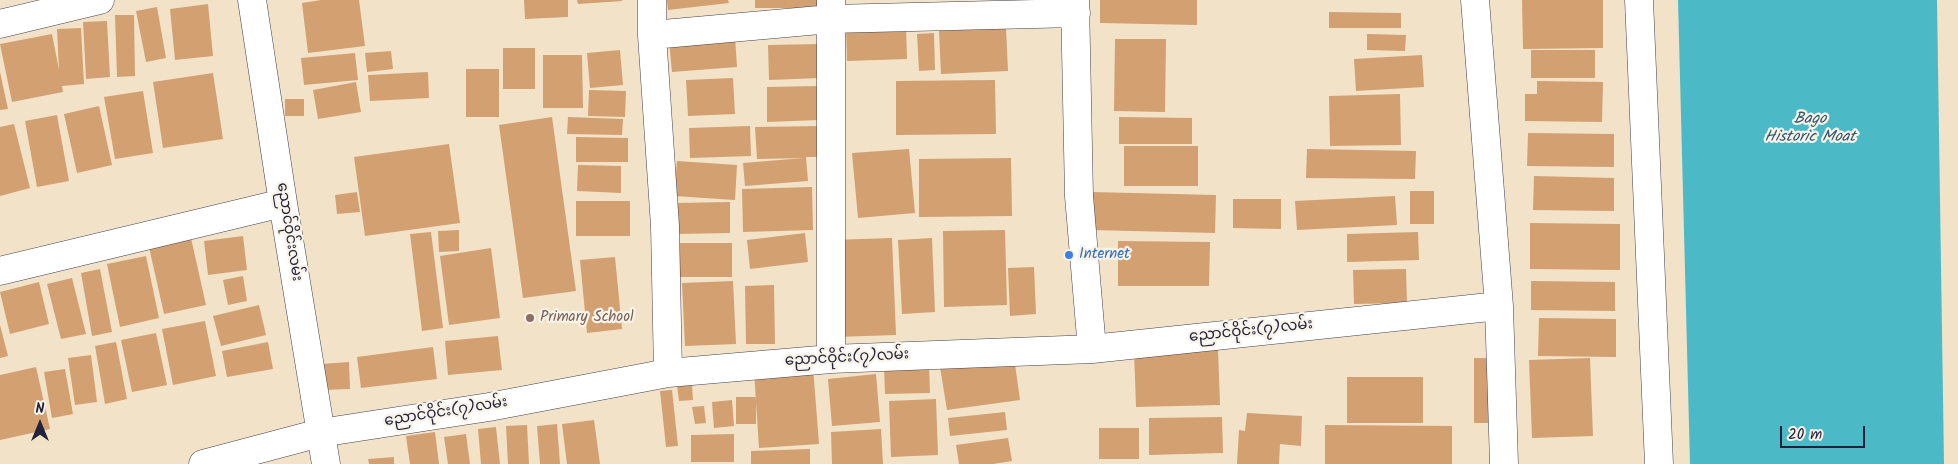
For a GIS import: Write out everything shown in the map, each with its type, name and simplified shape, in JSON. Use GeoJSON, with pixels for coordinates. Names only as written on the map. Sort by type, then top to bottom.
{"type":"FeatureCollection","features":[{"type":"Feature","properties":{"kind":"street"},"geometry":{"type":"LineString","coordinates":[[0,24],[100,0]]}},
{"type":"Feature","properties":{"kind":"street","name":"ညောင်ဝိုင်းလမ်း"},"geometry":{"type":"LineString","coordinates":[[252,0],[326,464]]}},
{"type":"Feature","properties":{"kind":"street"},"geometry":{"type":"LineString","coordinates":[[652,0],[652,35],[665,226],[668,373]]}},
{"type":"Feature","properties":{"kind":"street"},"geometry":{"type":"LineString","coordinates":[[1475,0],[1499,306],[1504,464]]}},
{"type":"Feature","properties":{"kind":"street"},"geometry":{"type":"LineString","coordinates":[[1639,0],[1659,464]]}},
{"type":"Feature","properties":{"kind":"street"},"geometry":{"type":"LineString","coordinates":[[652,35],[831,9],[1076,6],[1080,196],[1092,349]]}},
{"type":"Feature","properties":{"kind":"street"},"geometry":{"type":"LineString","coordinates":[[830,359],[831,9]]}},
{"type":"Feature","properties":{"kind":"street"},"geometry":{"type":"LineString","coordinates":[[0,271],[283,203]]}},
{"type":"Feature","properties":{"kind":"street","name":"ညောင်ဝိုင်း(၇)လမ်း"},"geometry":{"type":"LineString","coordinates":[[203,464],[320,433],[490,407],[668,373],[830,359],[1092,349],[1499,306]]}},
{"type":"Feature","properties":{"kind":"water","name":"Bago Historic Moat"},"geometry":{"type":"Polygon","coordinates":[[[1678,0],[1937,0],[1944,464],[1690,464],[1678,0]]]}},
{"type":"Feature","properties":{"kind":"building"},"geometry":{"type":"Polygon","coordinates":[[[321,0],[359,0],[365,46],[308,53],[302,3],[321,0]]]}},
{"type":"Feature","properties":{"kind":"building"},"geometry":{"type":"Polygon","coordinates":[[[524,0],[568,0],[568,17],[525,19],[524,0]]]}},
{"type":"Feature","properties":{"kind":"building"},"geometry":{"type":"Polygon","coordinates":[[[577,0],[622,0],[622,1],[578,4],[577,0]]]}},
{"type":"Feature","properties":{"kind":"building"},"geometry":{"type":"Polygon","coordinates":[[[667,0],[728,0],[729,3],[668,10],[667,0]]]}},
{"type":"Feature","properties":{"kind":"building"},"geometry":{"type":"Polygon","coordinates":[[[755,0],[820,0],[820,8],[755,8],[755,0]]]}},
{"type":"Feature","properties":{"kind":"building"},"geometry":{"type":"Polygon","coordinates":[[[1100,0],[1197,0],[1197,25],[1100,23],[1100,0]]]}},
{"type":"Feature","properties":{"kind":"building"},"geometry":{"type":"Polygon","coordinates":[[[1522,0],[1603,0],[1603,48],[1523,49],[1522,0]]]}},
{"type":"Feature","properties":{"kind":"building"},"geometry":{"type":"Polygon","coordinates":[[[208,4],[213,56],[175,60],[170,9],[208,4]]]}},
{"type":"Feature","properties":{"kind":"building"},"geometry":{"type":"Polygon","coordinates":[[[157,7],[166,58],[146,62],[136,11],[157,7]]]}},
{"type":"Feature","properties":{"kind":"building"},"geometry":{"type":"Polygon","coordinates":[[[1329,12],[1401,13],[1401,28],[1329,28],[1329,12]]]}},
{"type":"Feature","properties":{"kind":"building"},"geometry":{"type":"Polygon","coordinates":[[[115,15],[134,15],[135,76],[117,77],[115,15]]]}},
{"type":"Feature","properties":{"kind":"building"},"geometry":{"type":"Polygon","coordinates":[[[107,21],[110,77],[86,79],[83,22],[107,21]]]}},
{"type":"Feature","properties":{"kind":"building"},"geometry":{"type":"Polygon","coordinates":[[[906,24],[907,59],[847,61],[846,26],[906,24]]]}},
{"type":"Feature","properties":{"kind":"building"},"geometry":{"type":"Polygon","coordinates":[[[81,28],[84,84],[62,86],[63,92],[12,102],[0,44],[52,34],[59,70],[57,29],[81,28]]]}},
{"type":"Feature","properties":{"kind":"building"},"geometry":{"type":"Polygon","coordinates":[[[1006,28],[1008,71],[941,74],[939,31],[1006,28]]]}},
{"type":"Feature","properties":{"kind":"building"},"geometry":{"type":"Polygon","coordinates":[[[934,33],[935,70],[919,71],[917,34],[934,33]]]}},
{"type":"Feature","properties":{"kind":"building"},"geometry":{"type":"Polygon","coordinates":[[[1367,34],[1406,35],[1405,51],[1367,50],[1367,34]]]}},
{"type":"Feature","properties":{"kind":"building"},"geometry":{"type":"Polygon","coordinates":[[[735,36],[737,67],[672,72],[669,40],[735,36]]]}},
{"type":"Feature","properties":{"kind":"building"},"geometry":{"type":"Polygon","coordinates":[[[1115,39],[1166,39],[1165,112],[1114,111],[1115,39]]]}},
{"type":"Feature","properties":{"kind":"building"},"geometry":{"type":"Polygon","coordinates":[[[820,44],[821,78],[769,80],[768,45],[820,44]]]}},
{"type":"Feature","properties":{"kind":"building"},"geometry":{"type":"Polygon","coordinates":[[[503,48],[535,48],[535,89],[503,89],[503,48]]]}},
{"type":"Feature","properties":{"kind":"building"},"geometry":{"type":"Polygon","coordinates":[[[620,50],[623,85],[590,88],[587,53],[620,50]]]}},
{"type":"Feature","properties":{"kind":"building"},"geometry":{"type":"Polygon","coordinates":[[[1531,50],[1595,50],[1595,78],[1531,78],[1531,50]]]}},
{"type":"Feature","properties":{"kind":"building"},"geometry":{"type":"Polygon","coordinates":[[[391,51],[393,69],[367,72],[365,53],[391,51]]]}},
{"type":"Feature","properties":{"kind":"building"},"geometry":{"type":"Polygon","coordinates":[[[355,53],[358,80],[304,85],[301,58],[355,53]]]}},
{"type":"Feature","properties":{"kind":"building"},"geometry":{"type":"Polygon","coordinates":[[[543,55],[582,55],[583,108],[543,108],[543,55]]]}},
{"type":"Feature","properties":{"kind":"building"},"geometry":{"type":"Polygon","coordinates":[[[1422,55],[1424,87],[1356,91],[1354,59],[1422,55]]]}},
{"type":"Feature","properties":{"kind":"building"},"geometry":{"type":"Polygon","coordinates":[[[466,69],[499,69],[499,117],[466,117],[466,69]]]}},
{"type":"Feature","properties":{"kind":"building"},"geometry":{"type":"Polygon","coordinates":[[[0,72],[8,109],[0,110],[0,72]]]}},
{"type":"Feature","properties":{"kind":"building"},"geometry":{"type":"Polygon","coordinates":[[[428,72],[429,98],[370,101],[368,75],[428,72]]]}},
{"type":"Feature","properties":{"kind":"building"},"geometry":{"type":"Polygon","coordinates":[[[213,73],[223,139],[163,148],[153,82],[213,73]]]}},
{"type":"Feature","properties":{"kind":"building"},"geometry":{"type":"Polygon","coordinates":[[[733,78],[735,114],[688,116],[686,80],[733,78]]]}},
{"type":"Feature","properties":{"kind":"building"},"geometry":{"type":"Polygon","coordinates":[[[995,80],[996,134],[896,135],[896,81],[995,80]]]}},
{"type":"Feature","properties":{"kind":"building"},"geometry":{"type":"Polygon","coordinates":[[[1537,81],[1603,82],[1602,122],[1525,121],[1525,94],[1537,94],[1537,81]]]}},
{"type":"Feature","properties":{"kind":"building"},"geometry":{"type":"Polygon","coordinates":[[[356,82],[361,112],[318,119],[313,90],[356,82]]]}},
{"type":"Feature","properties":{"kind":"building"},"geometry":{"type":"Polygon","coordinates":[[[818,86],[819,120],[767,122],[767,87],[818,86]]]}},
{"type":"Feature","properties":{"kind":"building"},"geometry":{"type":"Polygon","coordinates":[[[589,90],[626,91],[625,117],[588,116],[589,90]]]}},
{"type":"Feature","properties":{"kind":"building"},"geometry":{"type":"Polygon","coordinates":[[[143,91],[153,153],[115,159],[104,97],[143,91]]]}},
{"type":"Feature","properties":{"kind":"building"},"geometry":{"type":"Polygon","coordinates":[[[1400,94],[1401,145],[1330,146],[1329,96],[1400,94]]]}},
{"type":"Feature","properties":{"kind":"building"},"geometry":{"type":"Polygon","coordinates":[[[285,99],[304,99],[304,116],[285,116],[285,99]]]}},
{"type":"Feature","properties":{"kind":"building"},"geometry":{"type":"Polygon","coordinates":[[[99,106],[112,165],[77,173],[64,114],[99,106]]]}},
{"type":"Feature","properties":{"kind":"building"},"geometry":{"type":"Polygon","coordinates":[[[57,115],[69,181],[37,187],[25,121],[57,115]]]}},
{"type":"Feature","properties":{"kind":"building"},"geometry":{"type":"Polygon","coordinates":[[[552,117],[576,291],[523,298],[499,125],[552,117]]]}},
{"type":"Feature","properties":{"kind":"building"},"geometry":{"type":"Polygon","coordinates":[[[568,117],[623,119],[622,135],[567,134],[568,117]]]}},
{"type":"Feature","properties":{"kind":"building"},"geometry":{"type":"Polygon","coordinates":[[[1119,117],[1192,118],[1192,144],[1119,144],[1119,117]]]}},
{"type":"Feature","properties":{"kind":"building"},"geometry":{"type":"Polygon","coordinates":[[[14,124],[30,188],[0,196],[0,127],[14,124]]]}},
{"type":"Feature","properties":{"kind":"building"},"geometry":{"type":"Polygon","coordinates":[[[750,126],[751,156],[690,158],[689,128],[750,126]]]}},
{"type":"Feature","properties":{"kind":"building"},"geometry":{"type":"Polygon","coordinates":[[[820,126],[821,157],[806,157],[808,181],[745,186],[743,163],[804,158],[757,159],[755,127],[820,126]]]}},
{"type":"Feature","properties":{"kind":"building"},"geometry":{"type":"Polygon","coordinates":[[[1528,133],[1614,134],[1614,167],[1527,166],[1528,133]]]}},
{"type":"Feature","properties":{"kind":"building"},"geometry":{"type":"Polygon","coordinates":[[[576,137],[628,138],[628,162],[576,162],[576,137]]]}},
{"type":"Feature","properties":{"kind":"building"},"geometry":{"type":"Polygon","coordinates":[[[449,144],[460,223],[365,236],[354,157],[449,144]]]}},
{"type":"Feature","properties":{"kind":"building"},"geometry":{"type":"Polygon","coordinates":[[[1124,146],[1198,146],[1198,186],[1124,186],[1124,146]]]}},
{"type":"Feature","properties":{"kind":"building"},"geometry":{"type":"Polygon","coordinates":[[[909,149],[915,213],[858,218],[852,153],[909,149]]]}},
{"type":"Feature","properties":{"kind":"building"},"geometry":{"type":"Polygon","coordinates":[[[1307,149],[1416,151],[1415,179],[1306,178],[1307,149]]]}},
{"type":"Feature","properties":{"kind":"building"},"geometry":{"type":"Polygon","coordinates":[[[1011,158],[1012,216],[919,217],[919,159],[1011,158]]]}},
{"type":"Feature","properties":{"kind":"building"},"geometry":{"type":"Polygon","coordinates":[[[677,161],[737,165],[735,200],[674,196],[677,161]]]}},
{"type":"Feature","properties":{"kind":"building"},"geometry":{"type":"Polygon","coordinates":[[[578,165],[621,166],[621,193],[577,191],[578,165]]]}},
{"type":"Feature","properties":{"kind":"building"},"geometry":{"type":"Polygon","coordinates":[[[1534,176],[1614,178],[1614,211],[1533,210],[1534,176]]]}},
{"type":"Feature","properties":{"kind":"building"},"geometry":{"type":"Polygon","coordinates":[[[812,187],[813,230],[743,232],[742,189],[812,187]]]}},
{"type":"Feature","properties":{"kind":"building"},"geometry":{"type":"Polygon","coordinates":[[[1410,191],[1434,191],[1434,224],[1410,224],[1410,191]]]}},
{"type":"Feature","properties":{"kind":"building"},"geometry":{"type":"Polygon","coordinates":[[[357,192],[360,212],[337,214],[335,195],[357,192]]]}},
{"type":"Feature","properties":{"kind":"building"},"geometry":{"type":"Polygon","coordinates":[[[1092,192],[1216,195],[1215,233],[1091,230],[1092,192]]]}},
{"type":"Feature","properties":{"kind":"building"},"geometry":{"type":"Polygon","coordinates":[[[1395,196],[1397,225],[1297,230],[1295,201],[1395,196]]]}},
{"type":"Feature","properties":{"kind":"building"},"geometry":{"type":"Polygon","coordinates":[[[1233,199],[1281,199],[1281,229],[1233,228],[1233,199]]]}},
{"type":"Feature","properties":{"kind":"building"},"geometry":{"type":"Polygon","coordinates":[[[576,201],[630,201],[630,236],[576,236],[576,201]]]}},
{"type":"Feature","properties":{"kind":"building"},"geometry":{"type":"Polygon","coordinates":[[[730,202],[730,233],[676,234],[676,203],[730,202]]]}},
{"type":"Feature","properties":{"kind":"building"},"geometry":{"type":"Polygon","coordinates":[[[1530,223],[1620,224],[1620,270],[1530,269],[1530,223]]]}},
{"type":"Feature","properties":{"kind":"building"},"geometry":{"type":"Polygon","coordinates":[[[459,230],[459,251],[439,252],[438,231],[459,230]]]}},
{"type":"Feature","properties":{"kind":"building"},"geometry":{"type":"Polygon","coordinates":[[[1005,230],[1007,305],[944,307],[943,231],[1005,230]]]}},
{"type":"Feature","properties":{"kind":"building"},"geometry":{"type":"Polygon","coordinates":[[[431,232],[443,328],[422,331],[410,234],[431,232]]]}},
{"type":"Feature","properties":{"kind":"building"},"geometry":{"type":"Polygon","coordinates":[[[1418,232],[1419,260],[1347,262],[1347,234],[1418,232]]]}},
{"type":"Feature","properties":{"kind":"building"},"geometry":{"type":"Polygon","coordinates":[[[805,233],[808,262],[750,269],[747,240],[805,233]]]}},
{"type":"Feature","properties":{"kind":"building"},"geometry":{"type":"Polygon","coordinates":[[[243,236],[247,270],[208,275],[204,241],[243,236]]]}},
{"type":"Feature","properties":{"kind":"building"},"geometry":{"type":"Polygon","coordinates":[[[191,238],[206,305],[164,314],[149,247],[191,238]]]}},
{"type":"Feature","properties":{"kind":"building"},"geometry":{"type":"Polygon","coordinates":[[[892,238],[896,335],[836,337],[831,240],[892,238]]]}},
{"type":"Feature","properties":{"kind":"building"},"geometry":{"type":"Polygon","coordinates":[[[932,238],[935,312],[902,314],[898,240],[932,238]]]}},
{"type":"Feature","properties":{"kind":"building"},"geometry":{"type":"Polygon","coordinates":[[[1118,241],[1210,242],[1209,286],[1118,286],[1118,241]]]}},
{"type":"Feature","properties":{"kind":"building"},"geometry":{"type":"Polygon","coordinates":[[[669,243],[732,243],[732,277],[670,277],[669,243]]]}},
{"type":"Feature","properties":{"kind":"building"},"geometry":{"type":"Polygon","coordinates":[[[491,248],[500,318],[449,325],[440,256],[491,248]]]}},
{"type":"Feature","properties":{"kind":"building"},"geometry":{"type":"Polygon","coordinates":[[[146,256],[159,318],[120,327],[107,264],[146,256]]]}},
{"type":"Feature","properties":{"kind":"building"},"geometry":{"type":"Polygon","coordinates":[[[615,257],[622,329],[587,333],[580,260],[615,257]]]}},
{"type":"Feature","properties":{"kind":"building"},"geometry":{"type":"Polygon","coordinates":[[[1034,267],[1036,314],[1010,316],[1008,268],[1034,267]]]}},
{"type":"Feature","properties":{"kind":"building"},"geometry":{"type":"Polygon","coordinates":[[[100,269],[112,332],[92,336],[81,273],[100,269]]]}},
{"type":"Feature","properties":{"kind":"building"},"geometry":{"type":"Polygon","coordinates":[[[1406,269],[1407,303],[1354,304],[1353,270],[1406,269]]]}},
{"type":"Feature","properties":{"kind":"building"},"geometry":{"type":"Polygon","coordinates":[[[243,276],[247,301],[228,305],[223,280],[243,276]]]}},
{"type":"Feature","properties":{"kind":"building"},"geometry":{"type":"Polygon","coordinates":[[[72,278],[86,334],[61,339],[47,284],[72,278]]]}},
{"type":"Feature","properties":{"kind":"building"},"geometry":{"type":"Polygon","coordinates":[[[733,281],[736,344],[685,346],[682,283],[733,281]]]}},
{"type":"Feature","properties":{"kind":"building"},"geometry":{"type":"Polygon","coordinates":[[[1531,281],[1615,282],[1615,311],[1531,310],[1531,281]]]}},
{"type":"Feature","properties":{"kind":"building"},"geometry":{"type":"Polygon","coordinates":[[[39,282],[49,324],[10,334],[0,292],[39,282]]]}},
{"type":"Feature","properties":{"kind":"building"},"geometry":{"type":"Polygon","coordinates":[[[774,285],[775,344],[746,344],[745,286],[774,285]]]}},
{"type":"Feature","properties":{"kind":"building"},"geometry":{"type":"Polygon","coordinates":[[[259,305],[266,335],[221,346],[213,316],[259,305]]]}},
{"type":"Feature","properties":{"kind":"building"},"geometry":{"type":"Polygon","coordinates":[[[1539,318],[1616,319],[1616,357],[1538,356],[1539,318]]]}},
{"type":"Feature","properties":{"kind":"building"},"geometry":{"type":"Polygon","coordinates":[[[205,321],[216,376],[173,385],[162,329],[205,321]]]}},
{"type":"Feature","properties":{"kind":"building"},"geometry":{"type":"Polygon","coordinates":[[[0,325],[8,356],[0,358],[0,325]]]}},
{"type":"Feature","properties":{"kind":"building"},"geometry":{"type":"Polygon","coordinates":[[[156,333],[167,385],[132,392],[121,340],[156,333]]]}},
{"type":"Feature","properties":{"kind":"building"},"geometry":{"type":"Polygon","coordinates":[[[498,336],[502,370],[448,375],[445,341],[498,336]]]}},
{"type":"Feature","properties":{"kind":"building"},"geometry":{"type":"Polygon","coordinates":[[[116,342],[127,399],[105,404],[95,346],[116,342]]]}},
{"type":"Feature","properties":{"kind":"building"},"geometry":{"type":"Polygon","coordinates":[[[268,342],[273,369],[227,377],[222,351],[268,342]]]}},
{"type":"Feature","properties":{"kind":"building"},"geometry":{"type":"Polygon","coordinates":[[[433,347],[437,379],[361,388],[357,357],[433,347]]]}},
{"type":"Feature","properties":{"kind":"building"},"geometry":{"type":"Polygon","coordinates":[[[1218,348],[1220,405],[1136,407],[1134,351],[1218,348]]]}},
{"type":"Feature","properties":{"kind":"building"},"geometry":{"type":"Polygon","coordinates":[[[91,355],[97,402],[75,405],[68,358],[91,355]]]}},
{"type":"Feature","properties":{"kind":"building"},"geometry":{"type":"Polygon","coordinates":[[[1014,357],[1020,400],[947,410],[940,367],[1014,357]]]}},
{"type":"Feature","properties":{"kind":"building"},"geometry":{"type":"Polygon","coordinates":[[[1474,358],[1498,358],[1498,423],[1474,423],[1474,358]]]}},
{"type":"Feature","properties":{"kind":"building"},"geometry":{"type":"Polygon","coordinates":[[[1590,358],[1593,436],[1532,438],[1529,360],[1590,358]]]}},
{"type":"Feature","properties":{"kind":"building"},"geometry":{"type":"Polygon","coordinates":[[[349,362],[350,389],[322,390],[321,364],[349,362]]]}},
{"type":"Feature","properties":{"kind":"building"},"geometry":{"type":"Polygon","coordinates":[[[929,365],[930,393],[885,394],[884,366],[929,365]]]}},
{"type":"Feature","properties":{"kind":"building"},"geometry":{"type":"Polygon","coordinates":[[[36,367],[50,429],[0,440],[0,375],[36,367]]]}},
{"type":"Feature","properties":{"kind":"building"},"geometry":{"type":"Polygon","coordinates":[[[813,367],[819,444],[759,448],[754,371],[813,367]]]}},
{"type":"Feature","properties":{"kind":"building"},"geometry":{"type":"Polygon","coordinates":[[[65,369],[73,414],[52,418],[44,372],[65,369]]]}},
{"type":"Feature","properties":{"kind":"building"},"geometry":{"type":"Polygon","coordinates":[[[876,374],[880,422],[832,426],[828,379],[876,374]]]}},
{"type":"Feature","properties":{"kind":"building"},"geometry":{"type":"Polygon","coordinates":[[[1347,377],[1423,377],[1423,423],[1347,423],[1347,377]]]}},
{"type":"Feature","properties":{"kind":"building"},"geometry":{"type":"Polygon","coordinates":[[[692,384],[693,400],[679,401],[677,385],[692,384]]]}},
{"type":"Feature","properties":{"kind":"building"},"geometry":{"type":"Polygon","coordinates":[[[672,390],[678,446],[666,447],[660,391],[672,390]]]}},
{"type":"Feature","properties":{"kind":"building"},"geometry":{"type":"Polygon","coordinates":[[[736,397],[756,397],[756,424],[736,424],[736,397]]]}},
{"type":"Feature","properties":{"kind":"building"},"geometry":{"type":"Polygon","coordinates":[[[936,399],[938,455],[891,457],[889,401],[936,399]]]}},
{"type":"Feature","properties":{"kind":"building"},"geometry":{"type":"Polygon","coordinates":[[[732,400],[734,426],[714,428],[712,402],[732,400]]]}},
{"type":"Feature","properties":{"kind":"building"},"geometry":{"type":"Polygon","coordinates":[[[704,406],[706,423],[695,424],[692,407],[704,406]]]}},
{"type":"Feature","properties":{"kind":"building"},"geometry":{"type":"Polygon","coordinates":[[[1005,412],[1007,430],[950,436],[948,418],[1005,412]]]}},
{"type":"Feature","properties":{"kind":"building"},"geometry":{"type":"Polygon","coordinates":[[[1247,413],[1302,416],[1301,446],[1280,444],[1279,464],[1237,464],[1239,430],[1245,431],[1247,413]]]}},
{"type":"Feature","properties":{"kind":"building"},"geometry":{"type":"Polygon","coordinates":[[[1222,417],[1223,453],[1149,455],[1149,418],[1222,417]]]}},
{"type":"Feature","properties":{"kind":"building"},"geometry":{"type":"Polygon","coordinates":[[[594,420],[600,464],[567,464],[562,424],[594,420]]]}},
{"type":"Feature","properties":{"kind":"building"},"geometry":{"type":"Polygon","coordinates":[[[557,424],[560,464],[540,464],[537,426],[557,424]]]}},
{"type":"Feature","properties":{"kind":"building"},"geometry":{"type":"Polygon","coordinates":[[[527,425],[529,464],[508,464],[506,426],[527,425]]]}},
{"type":"Feature","properties":{"kind":"building"},"geometry":{"type":"Polygon","coordinates":[[[1325,425],[1452,426],[1452,464],[1325,464],[1325,425]]]}},
{"type":"Feature","properties":{"kind":"building"},"geometry":{"type":"Polygon","coordinates":[[[496,427],[500,464],[481,464],[478,429],[496,427]]]}},
{"type":"Feature","properties":{"kind":"building"},"geometry":{"type":"Polygon","coordinates":[[[1099,428],[1139,428],[1139,459],[1099,459],[1099,428]]]}},
{"type":"Feature","properties":{"kind":"building"},"geometry":{"type":"Polygon","coordinates":[[[881,429],[883,464],[832,464],[831,432],[881,429]]]}},
{"type":"Feature","properties":{"kind":"building"},"geometry":{"type":"Polygon","coordinates":[[[435,432],[439,464],[410,464],[406,436],[435,432]]]}},
{"type":"Feature","properties":{"kind":"building"},"geometry":{"type":"Polygon","coordinates":[[[466,434],[470,464],[448,464],[444,437],[466,434]]]}},
{"type":"Feature","properties":{"kind":"building"},"geometry":{"type":"Polygon","coordinates":[[[734,434],[734,462],[691,462],[691,435],[734,434]]]}},
{"type":"Feature","properties":{"kind":"building"},"geometry":{"type":"Polygon","coordinates":[[[1008,438],[1012,461],[993,464],[959,464],[956,445],[1008,438]]]}},
{"type":"Feature","properties":{"kind":"building"},"geometry":{"type":"Polygon","coordinates":[[[810,449],[810,464],[751,464],[751,451],[810,449]]]}},
{"type":"Feature","properties":{"kind":"building"},"geometry":{"type":"Polygon","coordinates":[[[394,457],[394,464],[369,464],[368,459],[394,457]]]}},
{"type":"Feature","properties":{"kind":"place","name":"Internet"},"geometry":{"type":"Point","coordinates":[1069,255]}},
{"type":"Feature","properties":{"kind":"place","name":"Primary School"},"geometry":{"type":"Point","coordinates":[530,318]}}]}
